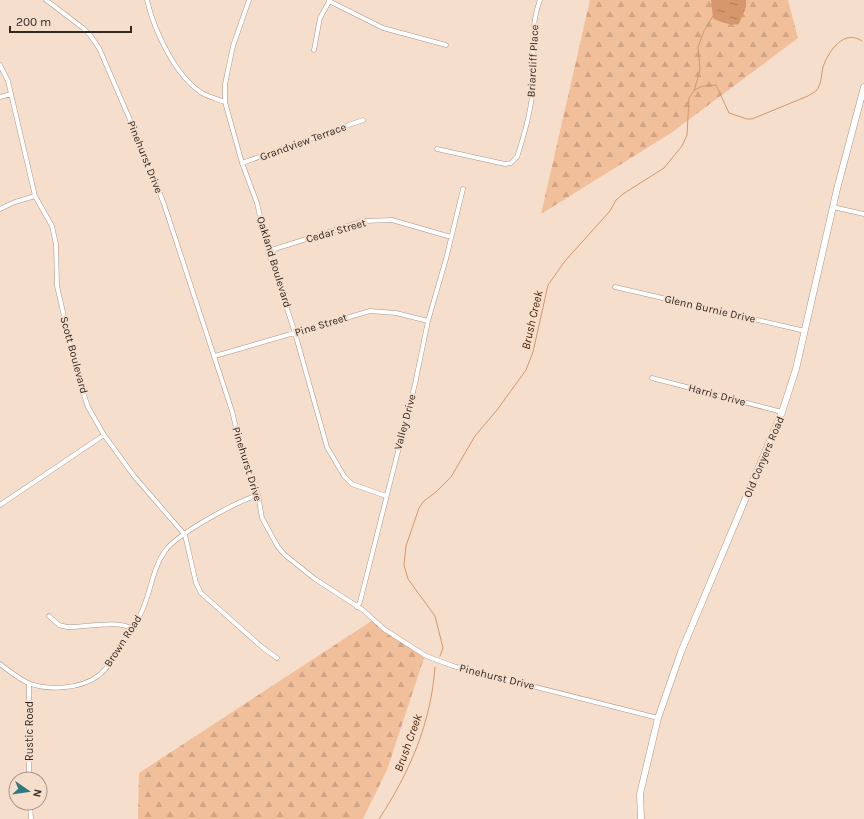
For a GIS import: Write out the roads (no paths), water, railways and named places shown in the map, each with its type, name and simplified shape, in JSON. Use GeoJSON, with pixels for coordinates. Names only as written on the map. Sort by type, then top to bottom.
{"type":"FeatureCollection","features":[{"type":"Feature","properties":{"kind":"street","name":"Pinehurst Drive"},"geometry":{"type":"LineString","coordinates":[[46,0],[83,28],[99,48],[156,184],[215,356],[238,436],[258,495],[262,518],[285,555],[315,579],[357,607],[405,643],[426,656],[453,666],[658,718]]}},
{"type":"Feature","properties":{"kind":"street"},"geometry":{"type":"LineString","coordinates":[[147,0],[158,32],[180,72],[201,92],[225,102]]}},
{"type":"Feature","properties":{"kind":"street","name":"Oakland Boulevard"},"geometry":{"type":"LineString","coordinates":[[249,0],[233,46],[225,84],[225,102],[242,163],[256,203],[268,251],[295,333],[323,435],[334,460],[352,484],[386,496]]}},
{"type":"Feature","properties":{"kind":"street"},"geometry":{"type":"LineString","coordinates":[[314,50],[320,18],[330,0],[383,28],[446,45]]}},
{"type":"Feature","properties":{"kind":"street","name":"Briarcliff Place"},"geometry":{"type":"LineString","coordinates":[[437,149],[505,164],[511,164],[518,157],[533,87],[532,43],[536,12],[540,0]]}},
{"type":"Feature","properties":{"kind":"street","name":"Scott Boulevard"},"geometry":{"type":"LineString","coordinates":[[0,65],[8,81],[35,196],[52,226],[56,244],[55,264],[57,286],[78,377],[88,406],[104,435],[134,476],[185,535],[196,583],[201,593],[263,648],[277,658]]}},
{"type":"Feature","properties":{"kind":"street","name":"Old Conyers Road"},"geometry":{"type":"LineString","coordinates":[[641,819],[640,794],[658,718],[681,652],[782,412],[796,368],[833,207],[864,86]]}},
{"type":"Feature","properties":{"kind":"street"},"geometry":{"type":"LineString","coordinates":[[0,97],[11,94]]}},
{"type":"Feature","properties":{"kind":"street","name":"Grandview Terrace"},"geometry":{"type":"LineString","coordinates":[[242,163],[363,120]]}},
{"type":"Feature","properties":{"kind":"street","name":"Valley Drive"},"geometry":{"type":"LineString","coordinates":[[357,607],[360,602],[415,384],[428,321],[463,189]]}},
{"type":"Feature","properties":{"kind":"street"},"geometry":{"type":"LineString","coordinates":[[0,208],[35,196]]}},
{"type":"Feature","properties":{"kind":"street"},"geometry":{"type":"LineString","coordinates":[[833,207],[864,214]]}},
{"type":"Feature","properties":{"kind":"street","name":"Cedar Street"},"geometry":{"type":"LineString","coordinates":[[268,251],[364,221],[392,220],[451,237]]}},
{"type":"Feature","properties":{"kind":"street","name":"Glenn Burnie Drive"},"geometry":{"type":"LineString","coordinates":[[615,287],[805,331]]}},
{"type":"Feature","properties":{"kind":"street","name":"Pine Street"},"geometry":{"type":"LineString","coordinates":[[215,356],[336,320],[377,310],[428,321]]}},
{"type":"Feature","properties":{"kind":"street","name":"Harris Drive"},"geometry":{"type":"LineString","coordinates":[[652,378],[782,412]]}},
{"type":"Feature","properties":{"kind":"street"},"geometry":{"type":"LineString","coordinates":[[0,505],[104,435]]}},
{"type":"Feature","properties":{"kind":"street","name":"Brown Road"},"geometry":{"type":"LineString","coordinates":[[0,664],[29,683],[46,686],[67,687],[89,681],[99,675],[132,629],[141,613],[159,559],[166,549],[185,535],[241,501],[258,495]]}},
{"type":"Feature","properties":{"kind":"street"},"geometry":{"type":"LineString","coordinates":[[49,616],[59,625],[67,627],[114,625],[129,626],[132,629]]}},
{"type":"Feature","properties":{"kind":"street","name":"Rustic Road"},"geometry":{"type":"LineString","coordinates":[[29,683],[29,771]]}},
{"type":"Feature","properties":{"kind":"water"},"geometry":{"type":"Polygon","coordinates":[[[711,0],[746,0],[746,7],[739,24],[726,23],[713,18],[711,0]]]}},
{"type":"Feature","properties":{"kind":"waterway","name":"Brush Creek"},"geometry":{"type":"LineString","coordinates":[[440,656],[443,648],[435,616],[408,579],[404,565],[406,546],[419,508],[423,502],[451,477],[475,436],[497,410],[526,370],[533,352],[548,285],[565,261],[610,211],[616,200],[664,168],[682,146],[687,135],[689,98],[694,91],[700,70],[698,47],[704,31],[713,16]]}},
{"type":"Feature","properties":{"kind":"waterway"},"geometry":{"type":"LineString","coordinates":[[694,90],[703,86],[716,85],[729,113],[747,119],[752,119],[815,92],[821,79],[825,61],[833,49],[849,37],[862,41]]}},
{"type":"Feature","properties":{"kind":"waterway","name":"Brush Creek"},"geometry":{"type":"LineString","coordinates":[[379,819],[400,783],[417,746],[429,708],[435,667]]}}]}
